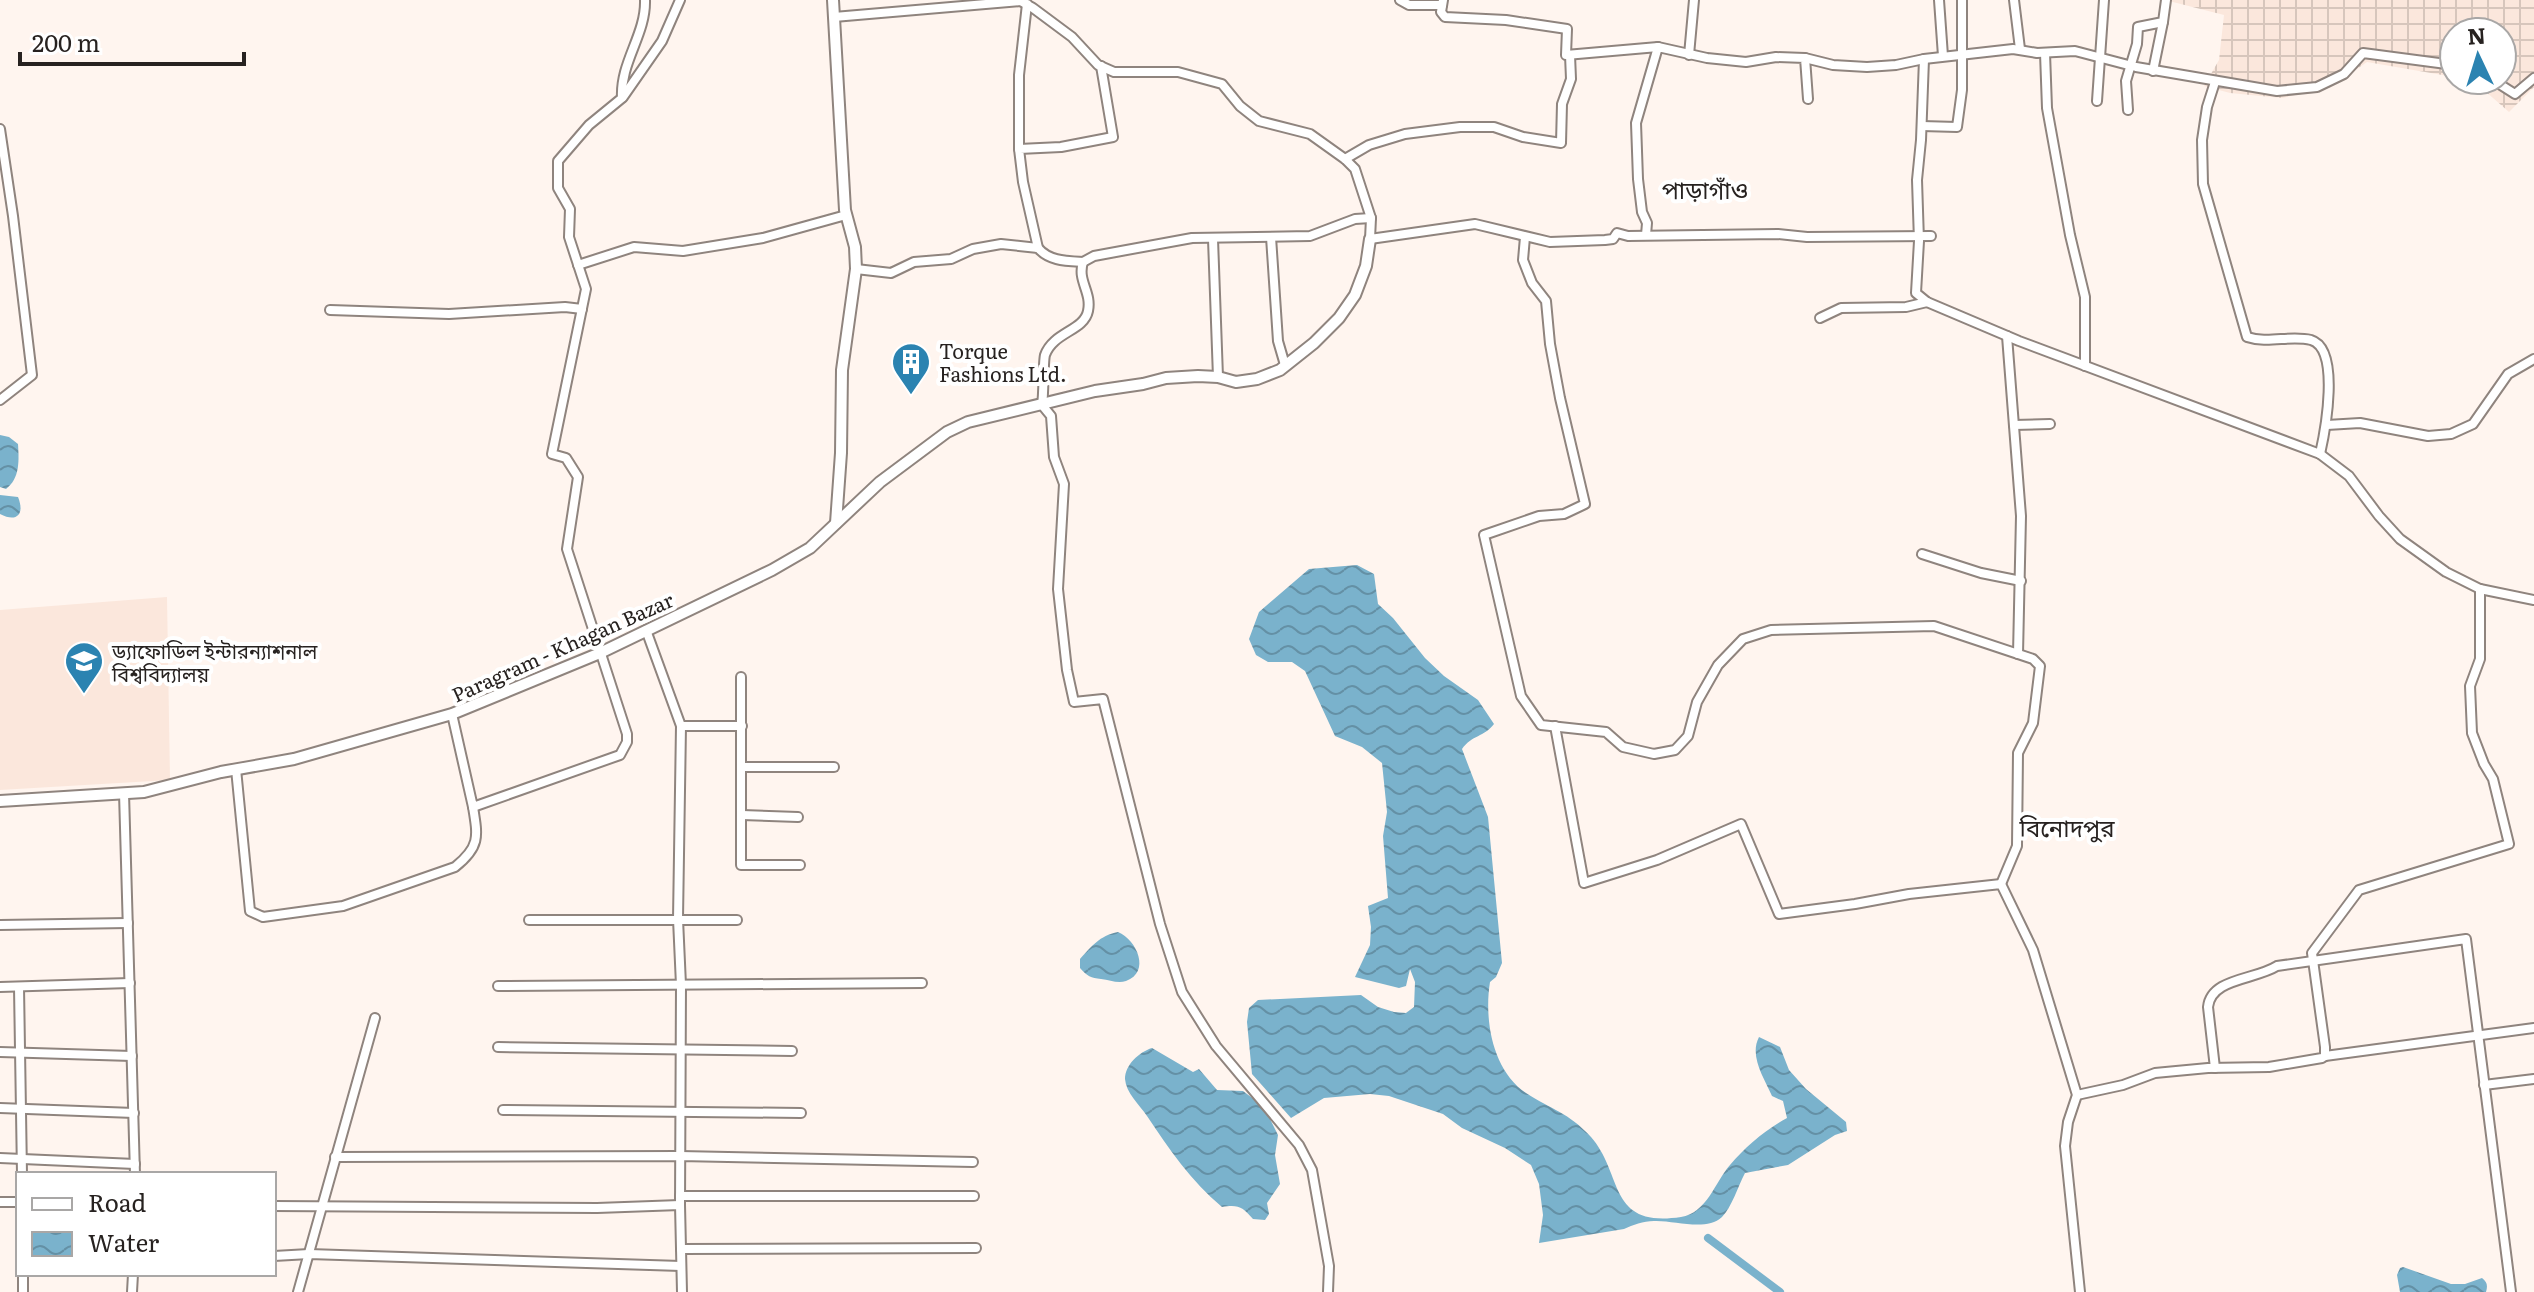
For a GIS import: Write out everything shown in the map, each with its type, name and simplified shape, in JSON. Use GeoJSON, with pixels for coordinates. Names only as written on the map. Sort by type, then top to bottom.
{"type":"FeatureCollection","features":[{"type":"Feature","properties":{"kind":"street"},"geometry":{"type":"LineString","coordinates":[[622,98],[621,82],[631,48],[645,18],[645,0]]}},
{"type":"Feature","properties":{"kind":"street"},"geometry":{"type":"LineString","coordinates":[[473,807],[620,755],[627,742],[616,696],[567,549],[578,477],[566,458],[552,454],[586,289],[569,237],[570,209],[558,188],[558,161],[589,125],[622,98],[662,41],[680,0]]}},
{"type":"Feature","properties":{"kind":"street"},"geometry":{"type":"LineString","coordinates":[[833,0],[846,215],[855,247],[856,269],[842,370],[836,523]]}},
{"type":"Feature","properties":{"kind":"street"},"geometry":{"type":"LineString","coordinates":[[1400,0],[1409,5],[1442,2],[1441,12],[1445,17],[1506,20],[1567,29],[1566,55],[1658,47],[1689,55],[1746,62],[1776,57],[1805,58],[1833,65],[1867,67],[2020,49],[2045,53],[2075,51],[2153,71],[2277,91],[2317,87],[2344,74],[2363,53],[2438,63]]}},
{"type":"Feature","properties":{"kind":"street"},"geometry":{"type":"LineString","coordinates":[[1689,55],[1694,0]]}},
{"type":"Feature","properties":{"kind":"street"},"geometry":{"type":"LineString","coordinates":[[1939,0],[1943,56]]}},
{"type":"Feature","properties":{"kind":"street"},"geometry":{"type":"LineString","coordinates":[[1922,126],[1957,127],[1962,90],[1962,0]]}},
{"type":"Feature","properties":{"kind":"street"},"geometry":{"type":"LineString","coordinates":[[2014,0],[2020,49]]}},
{"type":"Feature","properties":{"kind":"street"},"geometry":{"type":"LineString","coordinates":[[2097,101],[2104,0]]}},
{"type":"Feature","properties":{"kind":"street"},"geometry":{"type":"LineString","coordinates":[[2153,71],[2166,0]]}},
{"type":"Feature","properties":{"kind":"street"},"geometry":{"type":"LineString","coordinates":[[834,17],[1022,2],[1072,37],[1090,59],[1114,72],[1178,72],[1222,84],[1240,106],[1259,121],[1310,134],[1355,169],[1371,218],[1370,239],[1475,224],[1550,242],[1613,239],[1617,233],[1628,236],[1931,236]]}},
{"type":"Feature","properties":{"kind":"street"},"geometry":{"type":"LineString","coordinates":[[1022,2],[1019,149],[1038,248],[1044,255],[1062,261],[1083,262],[1099,254],[1175,241],[1310,236],[1355,219],[1371,218]]}},
{"type":"Feature","properties":{"kind":"street"},"geometry":{"type":"LineString","coordinates":[[2128,110],[2126,81],[2138,27],[2163,22]]}},
{"type":"Feature","properties":{"kind":"street"},"geometry":{"type":"LineString","coordinates":[[1646,235],[1647,223],[1642,212],[1638,179],[1636,123],[1658,47]]}},
{"type":"Feature","properties":{"kind":"street"},"geometry":{"type":"LineString","coordinates":[[2045,53],[2047,108],[2070,235],[2085,297],[2085,366]]}},
{"type":"Feature","properties":{"kind":"street"},"geometry":{"type":"LineString","coordinates":[[1345,159],[1369,145],[1405,134],[1460,127],[1494,127],[1523,137],[1561,143],[1562,104],[1571,79],[1570,55]]}},
{"type":"Feature","properties":{"kind":"street"},"geometry":{"type":"LineString","coordinates":[[1805,58],[1808,99]]}},
{"type":"Feature","properties":{"kind":"street"},"geometry":{"type":"LineString","coordinates":[[1924,59],[1917,180],[1919,237],[1916,293],[1927,302],[2007,336],[2320,454],[2349,476],[2400,539],[2446,572],[2480,589],[2534,600]]}},
{"type":"Feature","properties":{"kind":"street"},"geometry":{"type":"LineString","coordinates":[[1019,149],[1061,147],[1113,137],[1101,66]]}},
{"type":"Feature","properties":{"kind":"street"},"geometry":{"type":"LineString","coordinates":[[2518,91],[2534,78]]}},
{"type":"Feature","properties":{"kind":"street"},"geometry":{"type":"LineString","coordinates":[[2215,82],[2202,140],[2203,184],[2247,337],[2311,341],[2319,345],[2325,354],[2328,368],[2327,425],[2320,454]]}},
{"type":"Feature","properties":{"kind":"street"},"geometry":{"type":"LineString","coordinates":[[0,129],[32,375],[0,400]]}},
{"type":"Feature","properties":{"kind":"street"},"geometry":{"type":"LineString","coordinates":[[578,265],[634,247],[683,251],[763,238],[846,215]]}},
{"type":"Feature","properties":{"kind":"street"},"geometry":{"type":"LineString","coordinates":[[1271,237],[1278,341],[1285,365]]}},
{"type":"Feature","properties":{"kind":"street"},"geometry":{"type":"LineString","coordinates":[[1525,237],[1523,260],[1532,283],[1546,301],[1560,398],[1585,504],[1564,514],[1539,516],[1484,535],[1521,696],[1541,725],[1606,732],[1623,747],[1654,754],[1675,750],[1688,736],[1697,702],[1718,665],[1743,639],[1771,630],[1934,626],[2033,659],[2040,666],[2033,723],[2018,753],[2017,846],[2001,884],[2033,950],[2077,1095],[2068,1122],[2065,1146],[2080,1292]]}},
{"type":"Feature","properties":{"kind":"street"},"geometry":{"type":"LineString","coordinates":[[1213,239],[1218,377]]}},
{"type":"Feature","properties":{"kind":"street","name":"Paragram - Khagan Bazar"},"geometry":{"type":"LineString","coordinates":[[0,801],[144,792],[236,769],[294,759],[452,714],[600,653],[772,570],[810,548],[880,482],[947,432],[979,418],[1166,378],[1218,377],[1236,382],[1280,370],[1339,318],[1355,295],[1366,266],[1370,239]]}},
{"type":"Feature","properties":{"kind":"street"},"geometry":{"type":"LineString","coordinates":[[856,269],[891,273],[914,262],[951,259],[961,253],[1001,244],[1038,248]]}},
{"type":"Feature","properties":{"kind":"street"},"geometry":{"type":"LineString","coordinates":[[1083,262],[1080,273],[1089,309],[1080,325],[1060,335],[1044,357],[1042,405],[1051,416],[1054,457],[1064,484],[1058,589],[1067,670],[1074,702],[1103,699],[1160,924],[1182,992],[1216,1046],[1299,1145],[1312,1170],[1329,1266],[1328,1292]]}},
{"type":"Feature","properties":{"kind":"street"},"geometry":{"type":"LineString","coordinates":[[1820,318],[1841,308],[1906,307],[1927,302]]}},
{"type":"Feature","properties":{"kind":"street"},"geometry":{"type":"LineString","coordinates":[[330,310],[449,314],[565,307],[582,309]]}},
{"type":"Feature","properties":{"kind":"street"},"geometry":{"type":"LineString","coordinates":[[2007,336],[2021,516],[2018,654]]}},
{"type":"Feature","properties":{"kind":"street"},"geometry":{"type":"LineString","coordinates":[[2327,425],[2360,423],[2428,436],[2451,434],[2473,424],[2508,374],[2534,359]]}},
{"type":"Feature","properties":{"kind":"street"},"geometry":{"type":"LineString","coordinates":[[2014,425],[2050,424]]}},
{"type":"Feature","properties":{"kind":"street"},"geometry":{"type":"LineString","coordinates":[[1922,554],[1981,573],[2021,581]]}},
{"type":"Feature","properties":{"kind":"street"},"geometry":{"type":"LineString","coordinates":[[2325,1056],[2312,953],[2359,890],[2509,844],[2493,779],[2472,733],[2470,686],[2480,659],[2480,589]]}},
{"type":"Feature","properties":{"kind":"street"},"geometry":{"type":"LineString","coordinates":[[646,630],[681,726],[678,919],[682,1292]]}},
{"type":"Feature","properties":{"kind":"street"},"geometry":{"type":"LineString","coordinates":[[741,677],[741,865],[800,865]]}},
{"type":"Feature","properties":{"kind":"street"},"geometry":{"type":"LineString","coordinates":[[236,769],[250,911],[256,916],[343,906],[455,867],[466,858],[478,837],[452,714]]}},
{"type":"Feature","properties":{"kind":"street"},"geometry":{"type":"LineString","coordinates":[[681,726],[742,726]]}},
{"type":"Feature","properties":{"kind":"street"},"geometry":{"type":"LineString","coordinates":[[1555,726],[1584,883],[1657,860],[1741,824],[1779,914],[2001,884]]}},
{"type":"Feature","properties":{"kind":"street"},"geometry":{"type":"LineString","coordinates":[[742,767],[834,767]]}},
{"type":"Feature","properties":{"kind":"street"},"geometry":{"type":"LineString","coordinates":[[124,793],[135,1172]]}},
{"type":"Feature","properties":{"kind":"street"},"geometry":{"type":"LineString","coordinates":[[742,815],[798,817]]}},
{"type":"Feature","properties":{"kind":"street"},"geometry":{"type":"LineString","coordinates":[[529,920],[737,920]]}},
{"type":"Feature","properties":{"kind":"street"},"geometry":{"type":"LineString","coordinates":[[0,925],[128,923]]}},
{"type":"Feature","properties":{"kind":"street"},"geometry":{"type":"LineString","coordinates":[[2215,1068],[2208,1007],[2209,997],[2216,989],[2265,974],[2277,966],[2466,939],[2511,1292]]}},
{"type":"Feature","properties":{"kind":"street"},"geometry":{"type":"LineString","coordinates":[[0,987],[130,983]]}},
{"type":"Feature","properties":{"kind":"street"},"geometry":{"type":"LineString","coordinates":[[498,986],[922,983]]}},
{"type":"Feature","properties":{"kind":"street"},"geometry":{"type":"LineString","coordinates":[[19,987],[22,1172]]}},
{"type":"Feature","properties":{"kind":"street"},"geometry":{"type":"LineString","coordinates":[[298,1292],[375,1018]]}},
{"type":"Feature","properties":{"kind":"street"},"geometry":{"type":"LineString","coordinates":[[2077,1095],[2123,1085],[2155,1073],[2269,1067],[2325,1056],[2534,1028]]}},
{"type":"Feature","properties":{"kind":"street"},"geometry":{"type":"LineString","coordinates":[[498,1047],[792,1051]]}},
{"type":"Feature","properties":{"kind":"street"},"geometry":{"type":"LineString","coordinates":[[0,1052],[132,1056]]}},
{"type":"Feature","properties":{"kind":"street"},"geometry":{"type":"LineString","coordinates":[[2484,1085],[2534,1079]]}},
{"type":"Feature","properties":{"kind":"street"},"geometry":{"type":"LineString","coordinates":[[0,1108],[134,1113]]}},
{"type":"Feature","properties":{"kind":"street"},"geometry":{"type":"LineString","coordinates":[[503,1110],[801,1113]]}},
{"type":"Feature","properties":{"kind":"street"},"geometry":{"type":"LineString","coordinates":[[335,1157],[680,1156],[973,1162]]}},
{"type":"Feature","properties":{"kind":"street"},"geometry":{"type":"LineString","coordinates":[[0,1158],[135,1164]]}},
{"type":"Feature","properties":{"kind":"street"},"geometry":{"type":"LineString","coordinates":[[276,1206],[597,1208],[680,1200],[974,1196]]}},
{"type":"Feature","properties":{"kind":"street"},"geometry":{"type":"LineString","coordinates":[[681,1249],[976,1248]]}},
{"type":"Feature","properties":{"kind":"street"},"geometry":{"type":"LineString","coordinates":[[276,1256],[309,1254],[681,1266]]}},
{"type":"Feature","properties":{"kind":"shaded area"},"geometry":{"type":"Polygon","coordinates":[[[2165,0],[2534,0],[2534,87],[2509,112],[2491,96],[2518,96],[2518,16],[2438,16],[2438,74],[2367,62],[2331,87],[2282,98],[2230,93],[2204,86],[2219,60],[2224,15],[2165,0]]]}},
{"type":"Feature","properties":{"kind":"shaded area","name":"ড্যাফোডিল ইন্টারন্যাশনাল বিশ্ববিদ্যালয়"},"geometry":{"type":"Polygon","coordinates":[[[167,597],[170,780],[0,790],[0,610],[167,597]]]}},
{"type":"Feature","properties":{"kind":"water"},"geometry":{"type":"Polygon","coordinates":[[[0,435],[18,444],[16,474],[6,489],[0,487],[0,435]]]}},
{"type":"Feature","properties":{"kind":"water"},"geometry":{"type":"Polygon","coordinates":[[[0,495],[18,497],[21,508],[18,515],[11,518],[0,514],[0,495]]]}},
{"type":"Feature","properties":{"kind":"water"},"geometry":{"type":"Polygon","coordinates":[[[1357,565],[1374,574],[1378,604],[1425,658],[1478,700],[1494,724],[1462,749],[1488,817],[1502,963],[1496,977],[1490,982],[1488,1012],[1498,1058],[1514,1083],[1583,1129],[1601,1152],[1629,1207],[1640,1214],[1657,1218],[1681,1217],[1698,1210],[1742,1152],[1787,1118],[1783,1101],[1772,1096],[1759,1067],[1756,1044],[1759,1037],[1780,1047],[1789,1070],[1806,1089],[1846,1122],[1847,1131],[1835,1135],[1788,1165],[1745,1173],[1729,1208],[1722,1217],[1707,1224],[1650,1221],[1624,1229],[1539,1243],[1543,1215],[1539,1184],[1531,1165],[1505,1148],[1462,1128],[1443,1114],[1389,1096],[1370,1094],[1324,1098],[1291,1118],[1252,1074],[1247,1022],[1249,1008],[1258,1000],[1361,995],[1378,1007],[1394,1012],[1406,1013],[1414,1007],[1415,982],[1410,969],[1406,986],[1399,988],[1355,977],[1370,945],[1368,906],[1388,898],[1383,836],[1387,812],[1382,763],[1362,747],[1335,736],[1305,671],[1292,662],[1268,662],[1256,655],[1249,639],[1259,612],[1309,569],[1357,565]]]}},
{"type":"Feature","properties":{"kind":"water"},"geometry":{"type":"Polygon","coordinates":[[[1118,932],[1131,942],[1138,956],[1138,971],[1134,977],[1120,982],[1087,975],[1080,968],[1080,959],[1101,939],[1118,932]]]}},
{"type":"Feature","properties":{"kind":"water"},"geometry":{"type":"Polygon","coordinates":[[[1152,1048],[1193,1072],[1199,1069],[1217,1090],[1243,1091],[1259,1103],[1270,1119],[1278,1135],[1275,1155],[1280,1184],[1267,1203],[1269,1214],[1265,1220],[1253,1219],[1240,1207],[1222,1207],[1211,1197],[1181,1164],[1130,1094],[1125,1079],[1127,1069],[1138,1056],[1152,1048]]]}},
{"type":"Feature","properties":{"kind":"water"},"geometry":{"type":"Polygon","coordinates":[[[2403,1267],[2451,1284],[2465,1284],[2482,1278],[2487,1284],[2486,1292],[2400,1292],[2397,1275],[2403,1267]]]}},
{"type":"Feature","properties":{"kind":"waterway"},"geometry":{"type":"LineString","coordinates":[[1708,1238],[1780,1292]]}},
{"type":"Feature","properties":{"kind":"place","name":"Torque Fashions Ltd."},"geometry":{"type":"Point","coordinates":[911,396]}},
{"type":"Feature","properties":{"kind":"place","name":"ড্যাফোডিল ইন্টারন্যাশনাল বিশ্ববিদ্যালয়"},"geometry":{"type":"Point","coordinates":[84,695]}},
{"type":"Feature","properties":{"kind":"district","name":"পাড়াগাঁও"},"geometry":{"type":"Point","coordinates":[1705,188]}},
{"type":"Feature","properties":{"kind":"district","name":"বিনোদপুর"},"geometry":{"type":"Point","coordinates":[2067,826]}}]}
